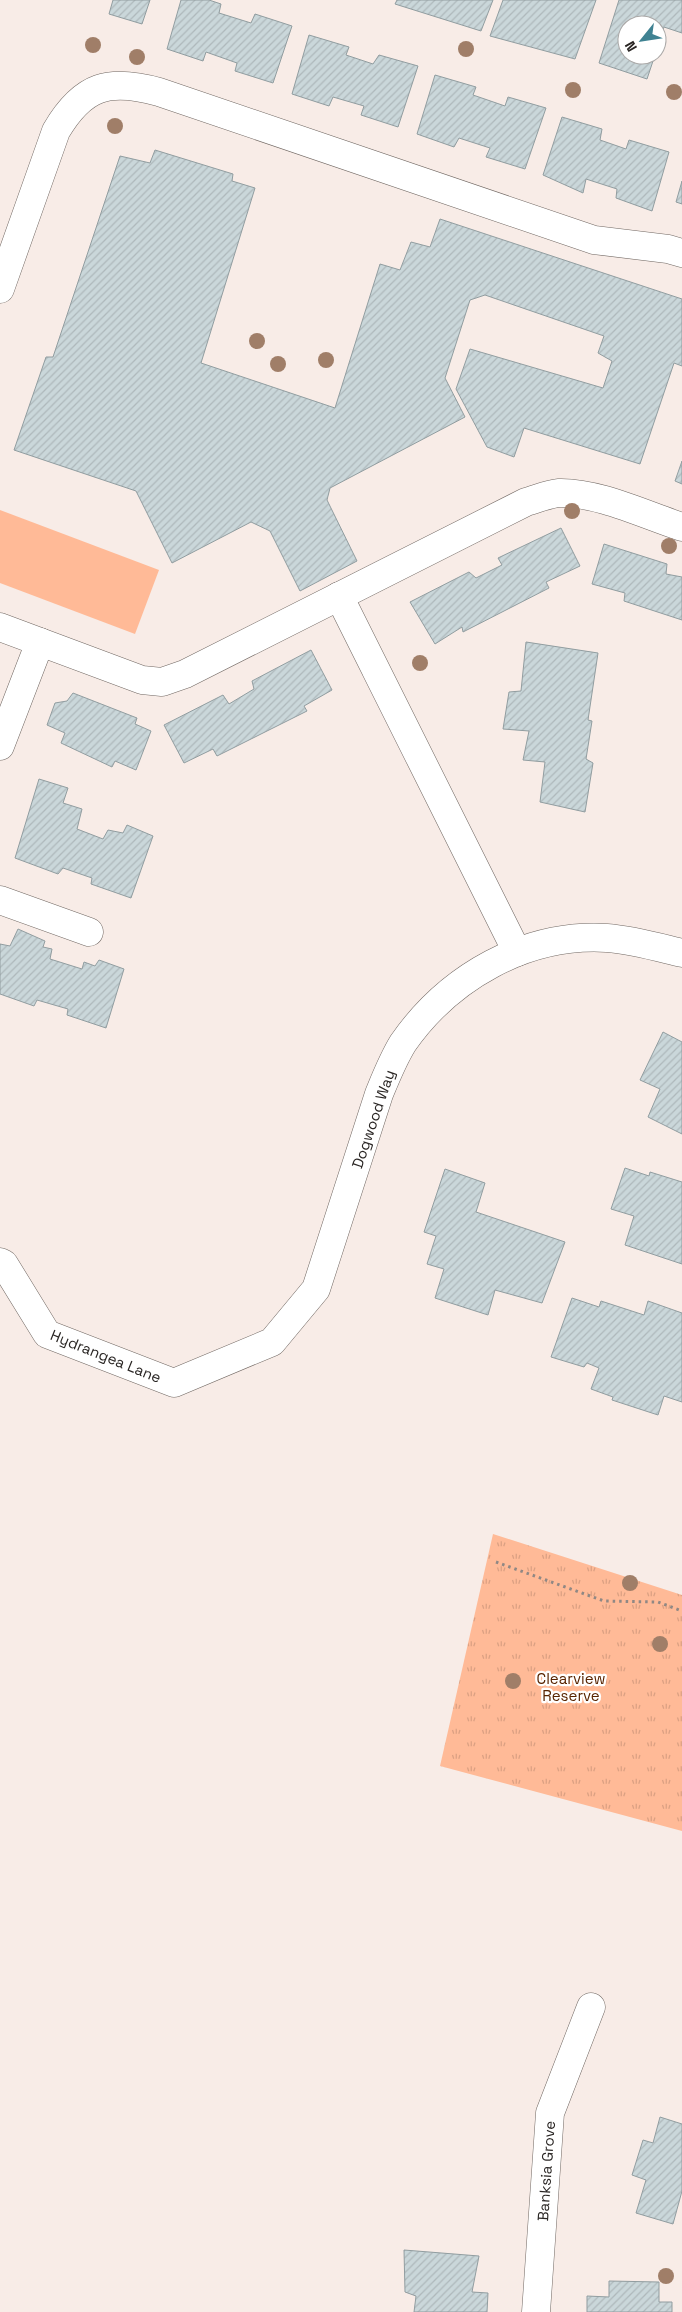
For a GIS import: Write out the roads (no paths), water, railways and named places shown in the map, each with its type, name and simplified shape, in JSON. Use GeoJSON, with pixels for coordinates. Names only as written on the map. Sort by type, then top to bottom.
{"type":"FeatureCollection","features":[{"type":"Feature","properties":{"kind":"street"},"geometry":{"type":"LineString","coordinates":[[0,289],[56,131],[64,116],[87,94],[102,86],[120,84],[159,92],[594,240],[668,249],[682,253]]}},
{"type":"Feature","properties":{"kind":"street"},"geometry":{"type":"LineString","coordinates":[[0,627],[142,680],[162,682],[185,674],[526,502],[558,493],[588,496],[682,527]]}},
{"type":"Feature","properties":{"kind":"street"},"geometry":{"type":"LineString","coordinates":[[339,596],[516,952]]}},
{"type":"Feature","properties":{"kind":"street"},"geometry":{"type":"LineString","coordinates":[[0,746],[40,642]]}},
{"type":"Feature","properties":{"kind":"street"},"geometry":{"type":"LineString","coordinates":[[0,900],[89,932]]}},
{"type":"Feature","properties":{"kind":"street","name":"Dogwood Way"},"geometry":{"type":"LineString","coordinates":[[272,1342],[316,1289],[378,1094],[403,1043],[446,994],[470,976],[516,952],[575,938],[607,938],[642,943],[682,953]]}},
{"type":"Feature","properties":{"kind":"street","name":"Hydrangea Lane"},"geometry":{"type":"LineString","coordinates":[[0,1262],[4,1264],[47,1334],[174,1383],[272,1342]]}},
{"type":"Feature","properties":{"kind":"street","name":"Banksia Grove"},"geometry":{"type":"LineString","coordinates":[[536,2312],[550,2112],[591,2007]]}},
{"type":"Feature","properties":{"kind":"park label","name":"Clearview Reserve"},"geometry":{"type":"Point","coordinates":[571,1686]}}]}
